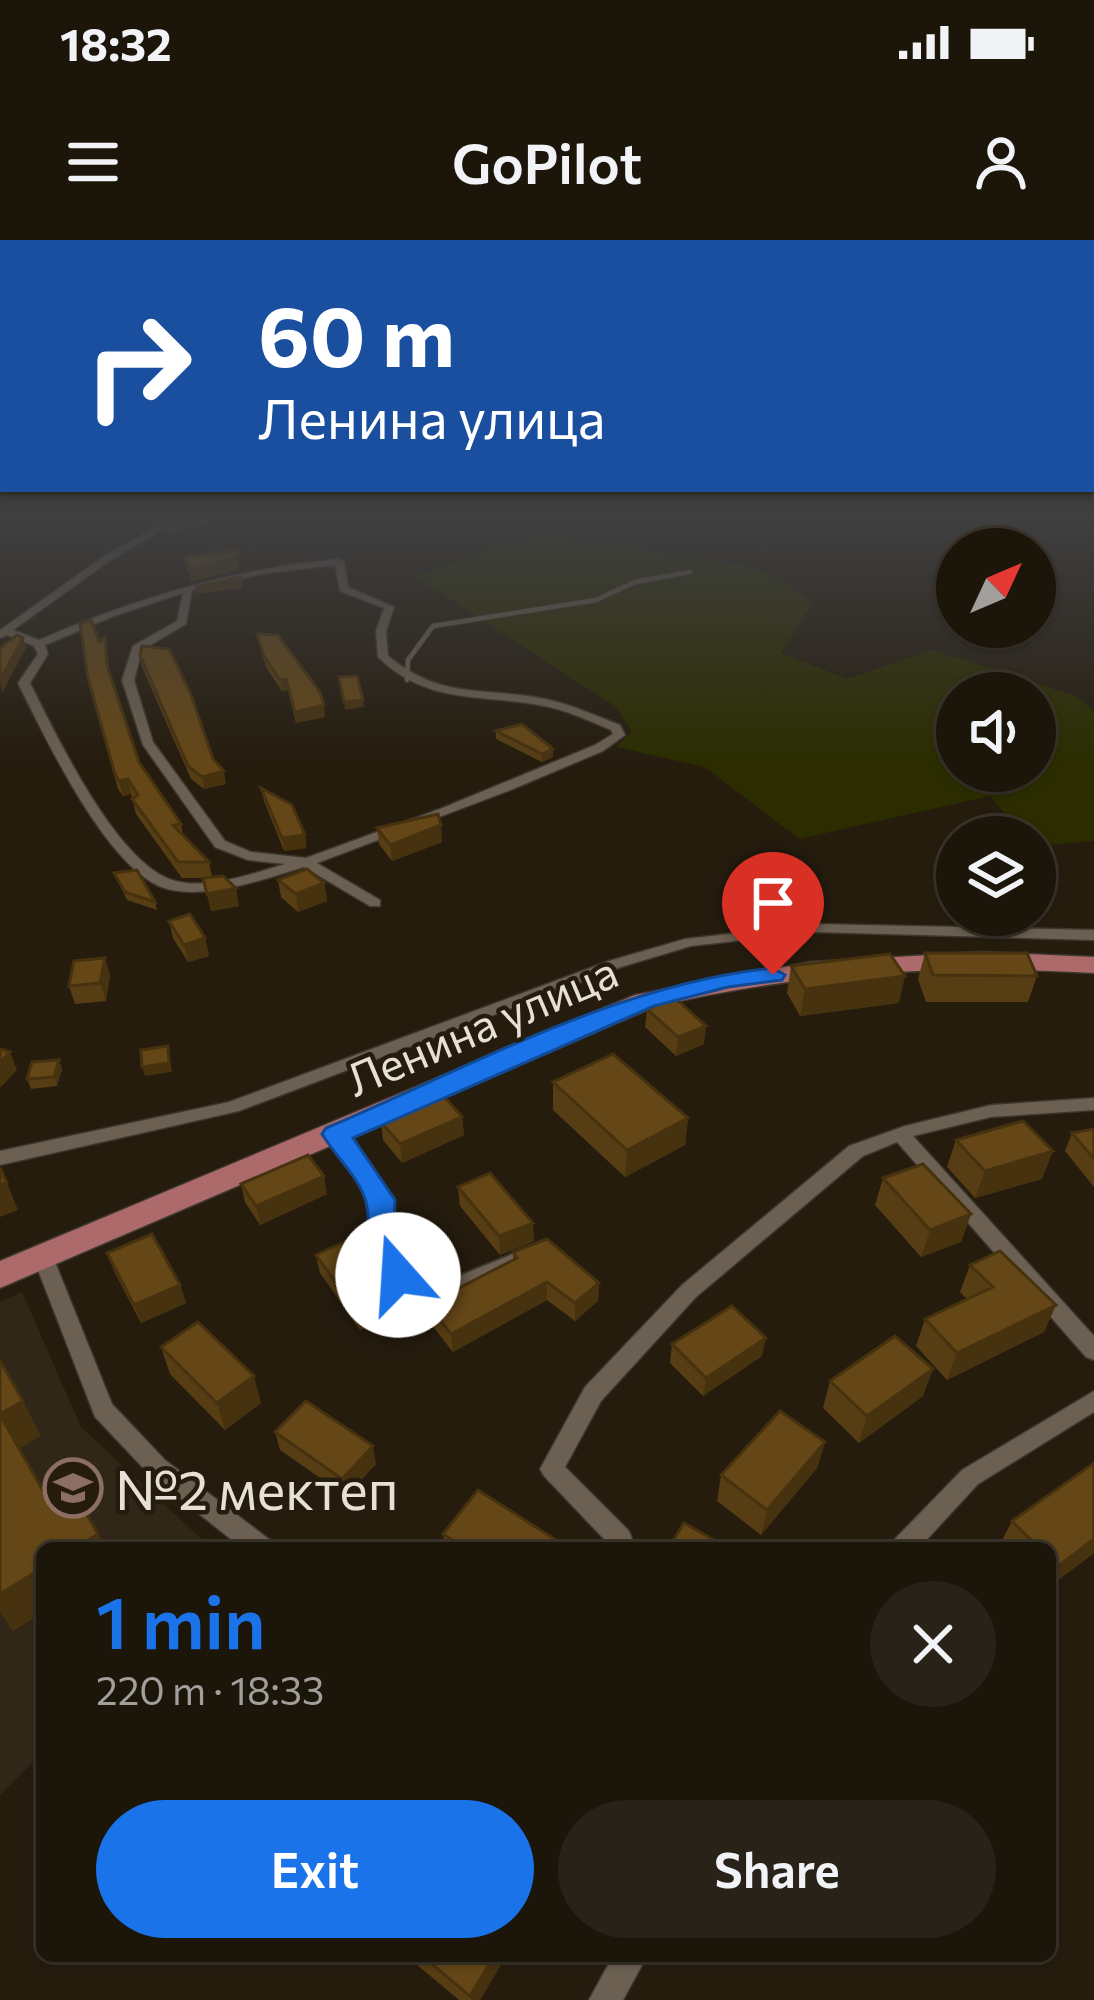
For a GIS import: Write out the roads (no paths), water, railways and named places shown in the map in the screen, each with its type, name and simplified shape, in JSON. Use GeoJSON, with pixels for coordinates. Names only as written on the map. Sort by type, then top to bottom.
{"type":"FeatureCollection","features":[{"type":"Feature","properties":{"kind":"main road","name":"Ленина улица"},"geometry":{"type":"LineString","coordinates":[[0,1275],[645,1001],[727,980],[866,965],[1094,965]]}},
{"type":"Feature","properties":{"kind":"street"},"geometry":{"type":"LineString","coordinates":[[3,633],[52,598]]}},
{"type":"Feature","properties":{"kind":"street"},"geometry":{"type":"LineString","coordinates":[[3,633],[39,644],[129,606],[160,598]]}},
{"type":"Feature","properties":{"kind":"street"},"geometry":{"type":"LineString","coordinates":[[187,598],[182,622],[136,648],[128,680],[147,742],[220,844],[248,856],[305,862],[375,903]]}},
{"type":"Feature","properties":{"kind":"street"},"geometry":{"type":"LineString","coordinates":[[39,644],[43,654],[24,683],[87,806],[147,871],[167,884],[201,891],[236,885],[305,862],[599,748],[619,735],[616,728],[548,703],[427,690],[407,680],[383,657],[381,632],[388,607],[366,598]]}},
{"type":"Feature","properties":{"kind":"street"},"geometry":{"type":"LineString","coordinates":[[0,1158],[233,1107],[615,964],[690,942],[815,928],[1094,935]]}},
{"type":"Feature","properties":{"kind":"street"},"geometry":{"type":"LineString","coordinates":[[618,1542],[552,1469],[593,1394],[689,1291],[765,1222],[856,1151],[900,1134],[991,1111],[1094,1104]]}},
{"type":"Feature","properties":{"kind":"street"},"geometry":{"type":"LineString","coordinates":[[900,1134],[1094,1351]]}},
{"type":"Feature","properties":{"kind":"street"},"geometry":{"type":"LineString","coordinates":[[43,1257],[104,1410],[157,1467],[253,1542]]}},
{"type":"Feature","properties":{"kind":"street"},"geometry":{"type":"LineString","coordinates":[[909,1542],[970,1477],[1094,1400]]}},
{"type":"Feature","properties":{"kind":"street"},"geometry":{"type":"LineString","coordinates":[[604,2000],[627,1962]]}},
{"type":"Feature","properties":{"kind":"lane"},"geometry":{"type":"LineString","coordinates":[[407,680],[408,660],[433,626],[600,598]]}},
{"type":"Feature","properties":{"kind":"lane"},"geometry":{"type":"LineString","coordinates":[[336,1134],[381,1200],[378,1252],[418,1298],[532,1252]]}},
{"type":"Feature","properties":{"kind":"place","name":"№2 мектеп"},"geometry":{"type":"Point","coordinates":[73,1488]}}]}
